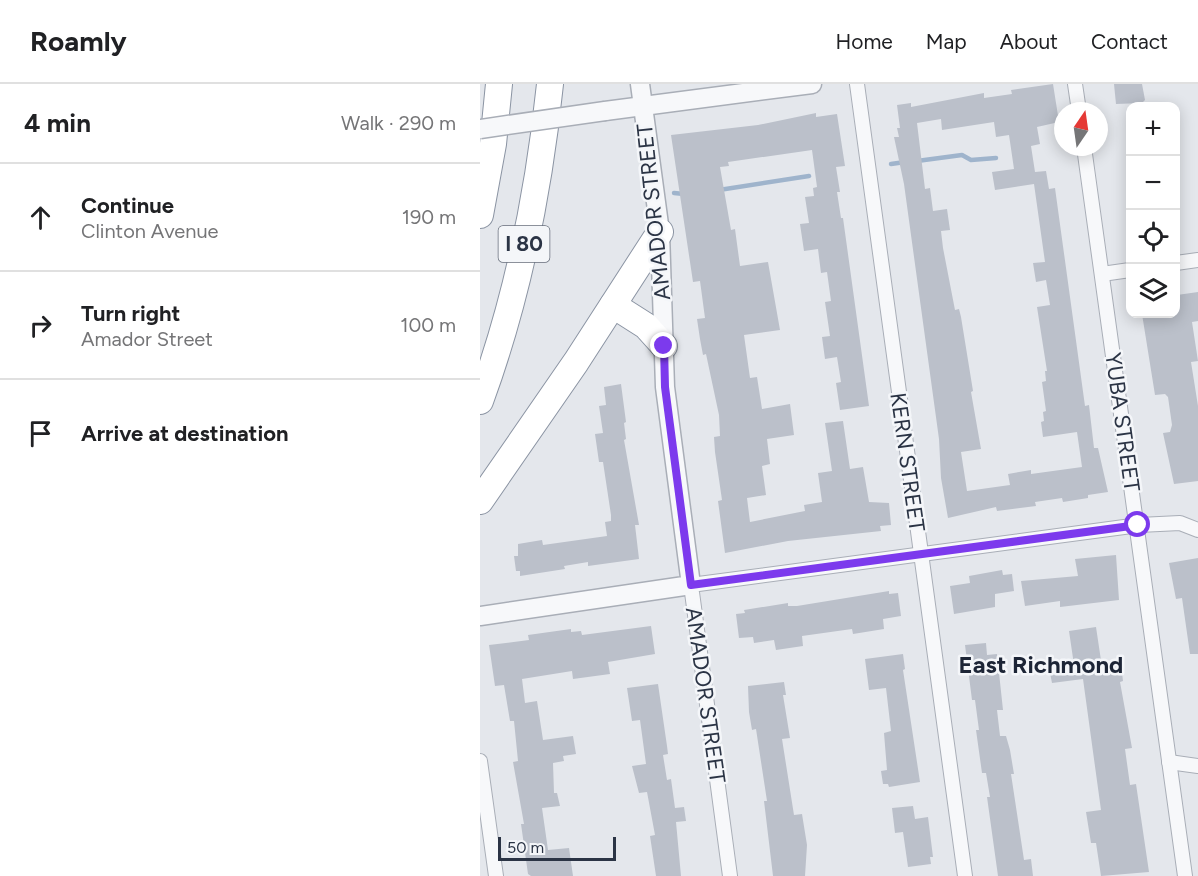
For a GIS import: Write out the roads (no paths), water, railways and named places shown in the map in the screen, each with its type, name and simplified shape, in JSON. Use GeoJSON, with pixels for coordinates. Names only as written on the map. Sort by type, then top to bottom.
{"type":"FeatureCollection","features":[{"type":"Feature","properties":{"kind":"highway","name":"I 80"},"geometry":{"type":"LineString","coordinates":[[480,215],[493,144],[499,84]]}},
{"type":"Feature","properties":{"kind":"highway","name":"I 80"},"geometry":{"type":"LineString","coordinates":[[480,401],[494,362],[522,251],[543,153],[550,84]]}},
{"type":"Feature","properties":{"kind":"highway"},"geometry":{"type":"LineString","coordinates":[[480,501],[660,232]]}},
{"type":"Feature","properties":{"kind":"highway"},"geometry":{"type":"LineString","coordinates":[[613,305],[646,326],[664,346]]}},
{"type":"Feature","properties":{"kind":"street","name":"AMADOR STREET"},"geometry":{"type":"LineString","coordinates":[[640,84],[660,232],[665,387],[730,876]]}},
{"type":"Feature","properties":{"kind":"street"},"geometry":{"type":"LineString","coordinates":[[480,129],[812,84]]}},
{"type":"Feature","properties":{"kind":"street","name":"KERN STREET"},"geometry":{"type":"LineString","coordinates":[[857,84],[965,876]]}},
{"type":"Feature","properties":{"kind":"street"},"geometry":{"type":"LineString","coordinates":[[1075,84],[1078,102]]}},
{"type":"Feature","properties":{"kind":"street","name":"YUBA STREET"},"geometry":{"type":"LineString","coordinates":[[1085,156],[1185,876]]}},
{"type":"Feature","properties":{"kind":"street"},"geometry":{"type":"LineString","coordinates":[[1180,262],[1198,260]]}},
{"type":"Feature","properties":{"kind":"street"},"geometry":{"type":"LineString","coordinates":[[1102,274],[1126,271]]}},
{"type":"Feature","properties":{"kind":"street"},"geometry":{"type":"LineString","coordinates":[[480,616],[921,553],[1138,525],[1180,523],[1198,530]]}},
{"type":"Feature","properties":{"kind":"street"},"geometry":{"type":"LineString","coordinates":[[480,761],[496,876]]}},
{"type":"Feature","properties":{"kind":"street"},"geometry":{"type":"LineString","coordinates":[[1169,762],[1198,766]]}},
{"type":"Feature","properties":{"kind":"waterway"},"geometry":{"type":"LineString","coordinates":[[917,161],[962,155],[971,160],[996,158]]}},
{"type":"Feature","properties":{"kind":"waterway"},"geometry":{"type":"LineString","coordinates":[[891,164],[905,162]]}},
{"type":"Feature","properties":{"kind":"waterway"},"geometry":{"type":"LineString","coordinates":[[719,190],[809,176]]}},
{"type":"Feature","properties":{"kind":"waterway"},"geometry":{"type":"LineString","coordinates":[[674,193],[684,194]]}},
{"type":"Feature","properties":{"kind":"district","name":"East Richmond"},"geometry":{"type":"Point","coordinates":[1041,665]}}]}
